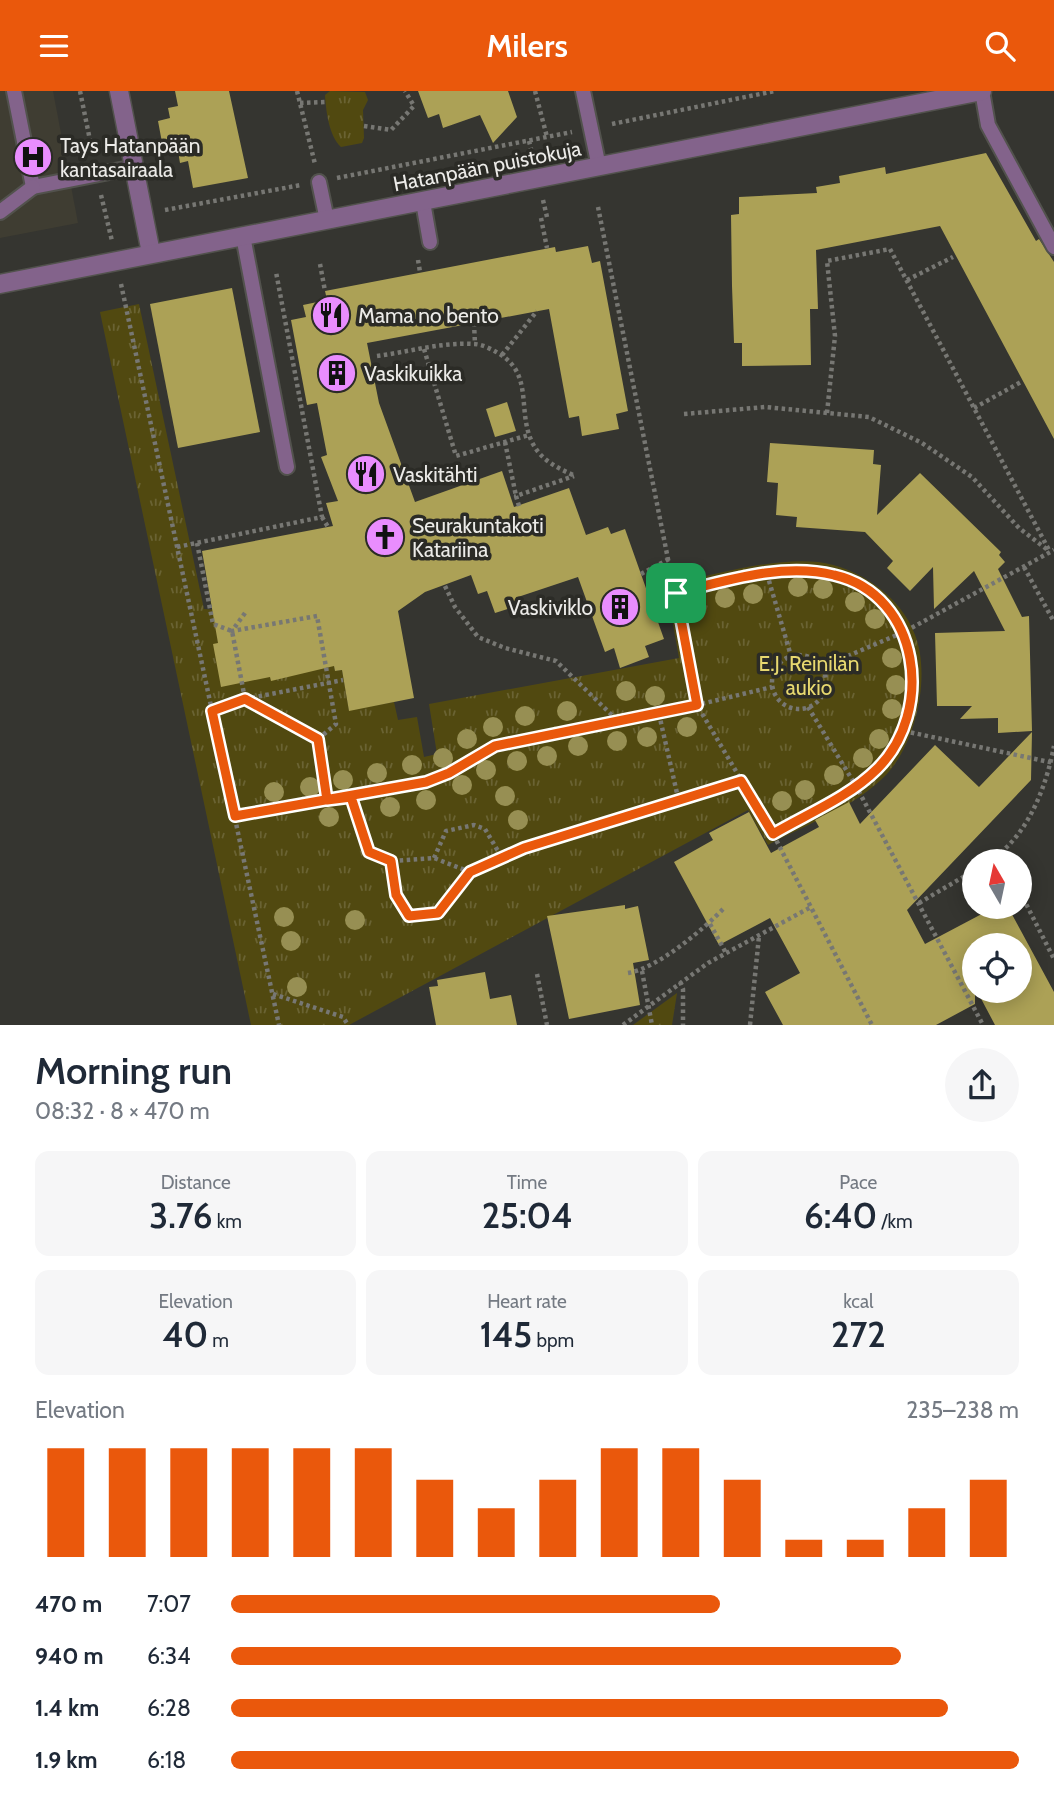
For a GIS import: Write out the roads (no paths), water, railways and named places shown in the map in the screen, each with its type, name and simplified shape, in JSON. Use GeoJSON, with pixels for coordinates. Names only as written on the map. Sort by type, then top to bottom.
{"type":"FeatureCollection","features":[{"type":"Feature","properties":{"kind":"street"},"geometry":{"type":"LineString","coordinates":[[119,91],[151,253]]}},
{"type":"Feature","properties":{"kind":"street","name":"Hatanpään puistokuja"},"geometry":{"type":"LineString","coordinates":[[0,284],[982,91]]}},
{"type":"Feature","properties":{"kind":"lane"},"geometry":{"type":"LineString","coordinates":[[14,91],[33,187]]}},
{"type":"Feature","properties":{"kind":"lane"},"geometry":{"type":"LineString","coordinates":[[583,91],[599,167]]}},
{"type":"Feature","properties":{"kind":"lane"},"geometry":{"type":"LineString","coordinates":[[982,91],[988,125],[1054,247]]}},
{"type":"Feature","properties":{"kind":"lane"},"geometry":{"type":"LineString","coordinates":[[0,212],[33,187],[135,167]]}},
{"type":"Feature","properties":{"kind":"lane"},"geometry":{"type":"LineString","coordinates":[[319,182],[327,220]]}},
{"type":"Feature","properties":{"kind":"lane"},"geometry":{"type":"LineString","coordinates":[[423,202],[430,242]]}},
{"type":"Feature","properties":{"kind":"lane"},"geometry":{"type":"LineString","coordinates":[[243,236],[287,467]]}},
{"type":"Feature","properties":{"kind":"place","name":"Tays Hatanpään kantasairaala"},"geometry":{"type":"Point","coordinates":[33,157]}},
{"type":"Feature","properties":{"kind":"place","name":"Mama no bento"},"geometry":{"type":"Point","coordinates":[331,315]}},
{"type":"Feature","properties":{"kind":"place","name":"Vaskikuikka"},"geometry":{"type":"Point","coordinates":[337,373]}},
{"type":"Feature","properties":{"kind":"place","name":"Vaskitähti"},"geometry":{"type":"Point","coordinates":[366,474]}},
{"type":"Feature","properties":{"kind":"place","name":"Seurakuntakoti Katariina"},"geometry":{"type":"Point","coordinates":[385,537]}},
{"type":"Feature","properties":{"kind":"place","name":"Vaskiviklo"},"geometry":{"type":"Point","coordinates":[620,607]}},
{"type":"Feature","properties":{"kind":"park label","name":"E.J. Reinilän aukio"},"geometry":{"type":"Point","coordinates":[809,675]}}]}
